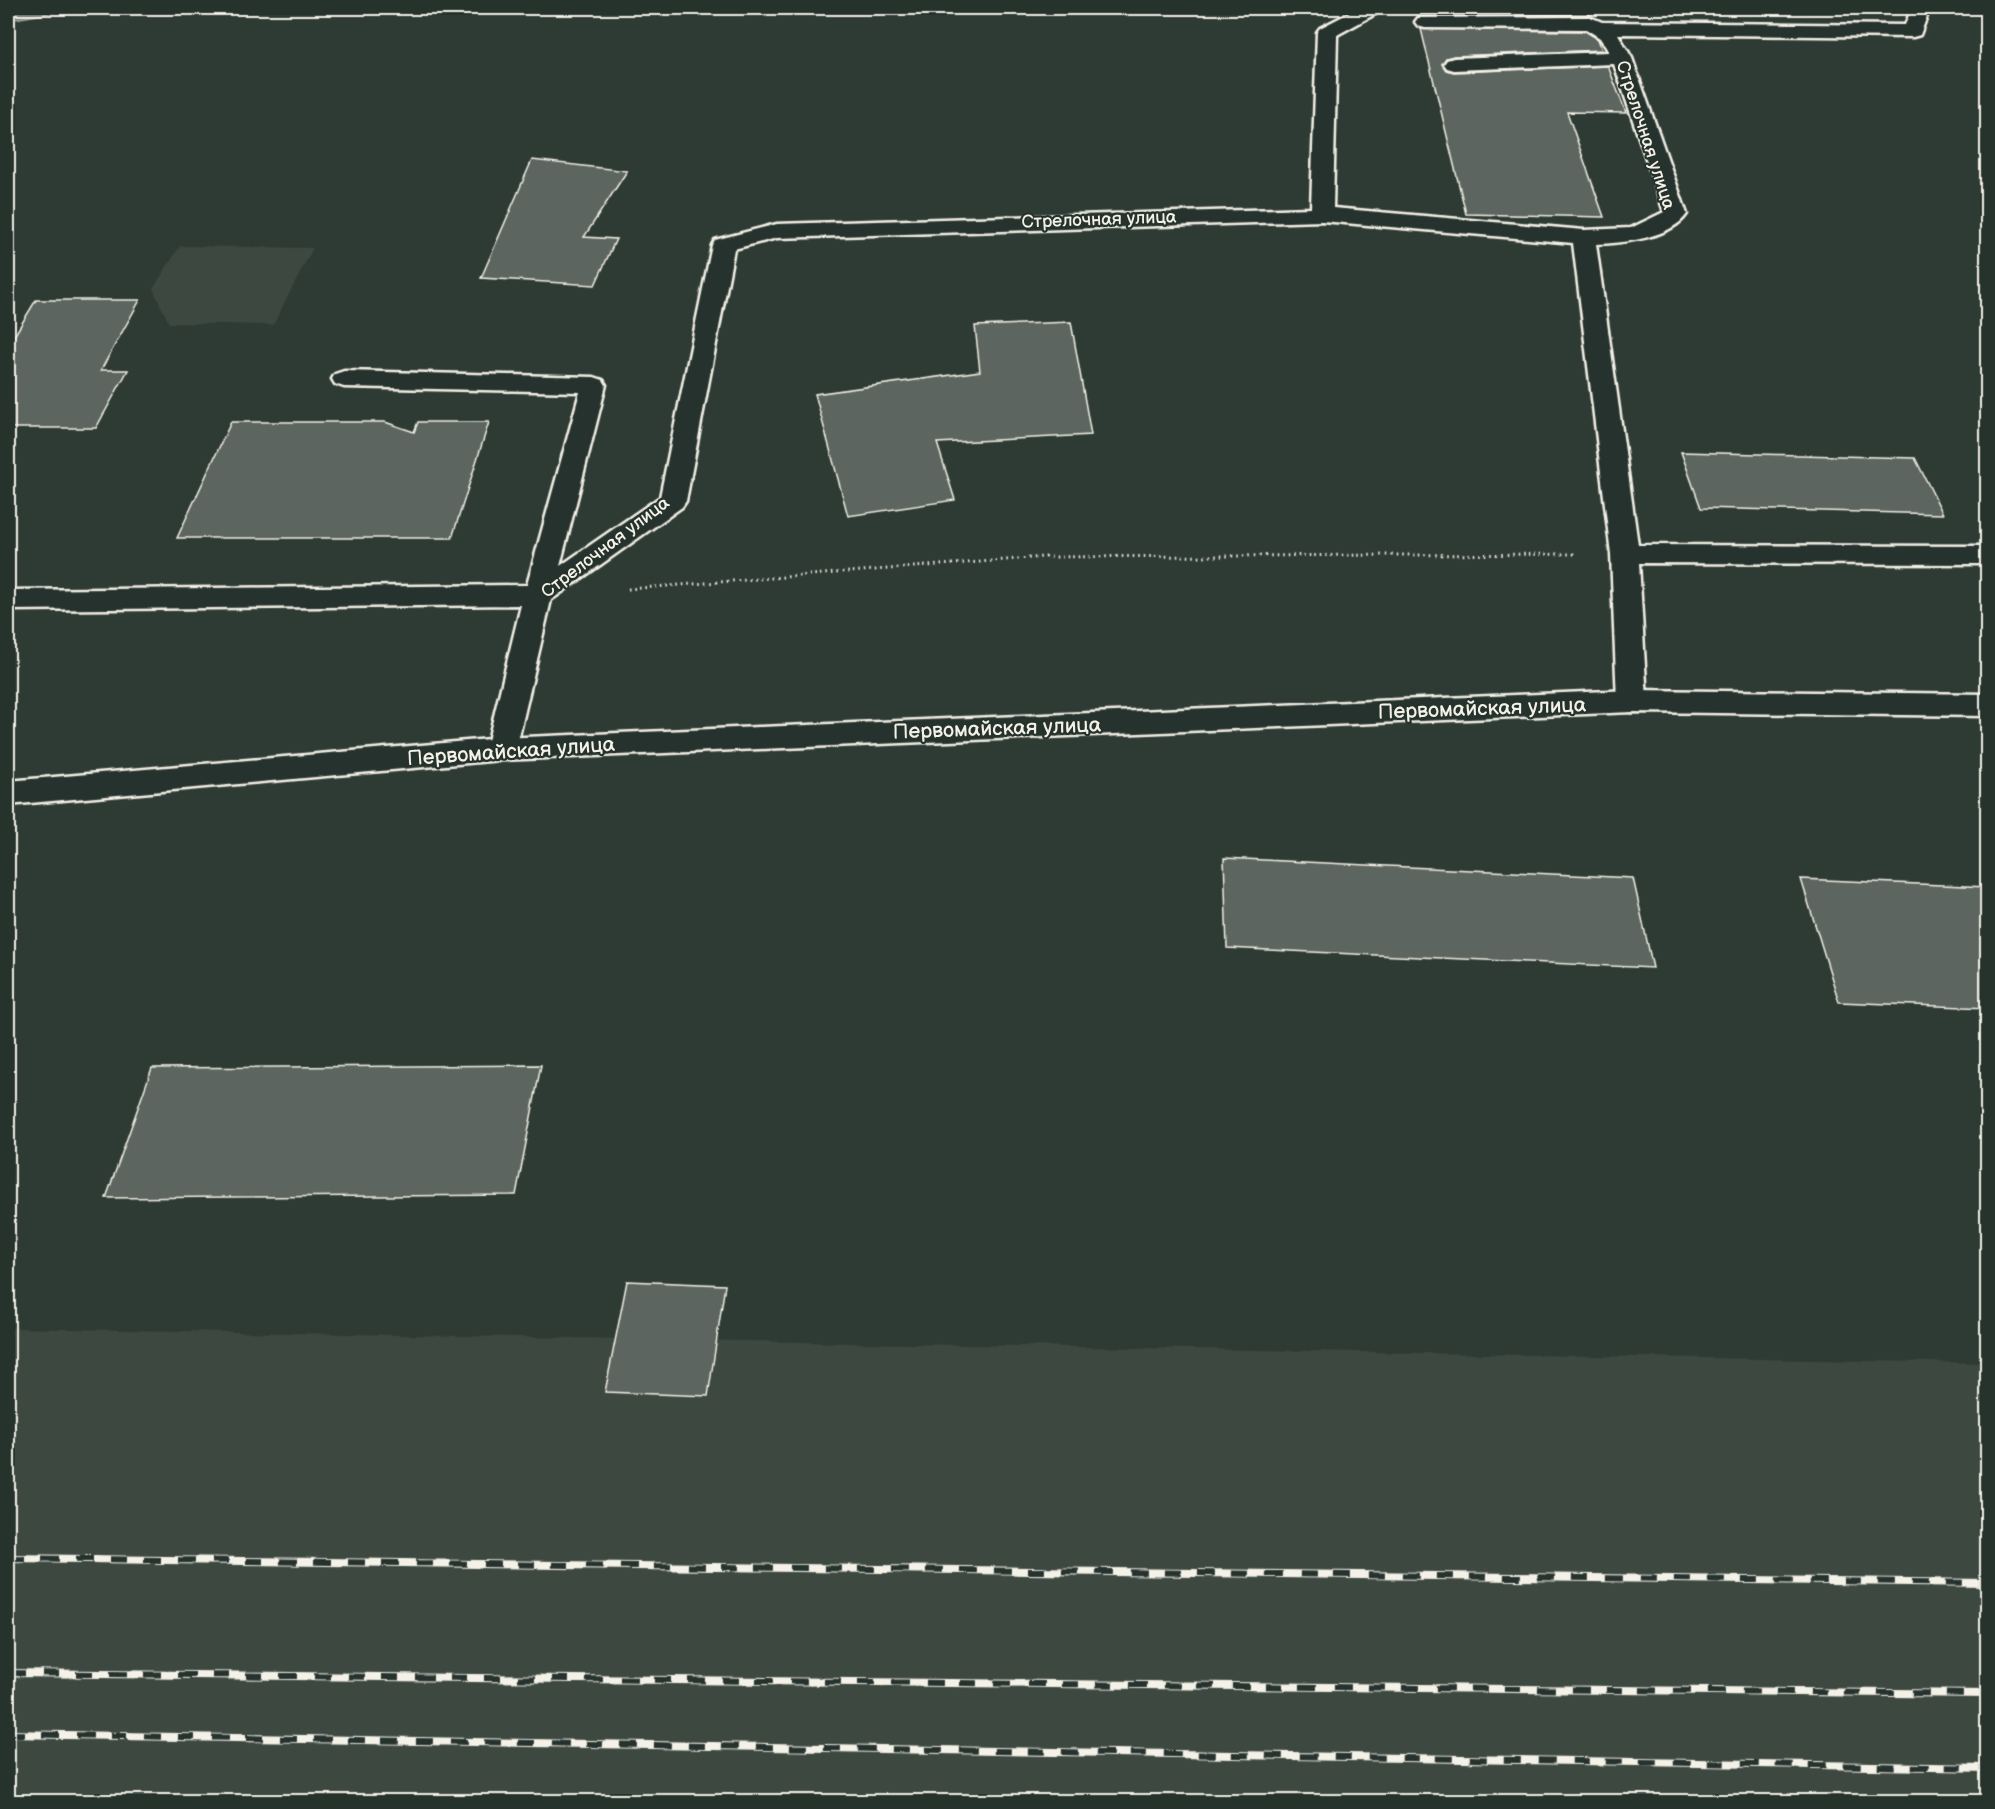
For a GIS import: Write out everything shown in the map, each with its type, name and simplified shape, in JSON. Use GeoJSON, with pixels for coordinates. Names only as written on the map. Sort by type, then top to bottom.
{"type":"FeatureCollection","features":[{"type":"Feature","properties":{"kind":"street"},"geometry":{"type":"LineString","coordinates":[[1322,214],[1327,33],[1372,8]]}},
{"type":"Feature","properties":{"kind":"street"},"geometry":{"type":"LineString","coordinates":[[1425,22],[1590,23],[1600,28],[1913,31],[1921,8]]}},
{"type":"Feature","properties":{"kind":"street","name":"Стрелочная улица"},"geometry":{"type":"LineString","coordinates":[[501,749],[538,595],[673,501],[723,245],[777,231],[1322,214],[1584,237],[1623,237],[1655,228],[1676,214],[1622,58],[1608,34],[1600,28]]}},
{"type":"Feature","properties":{"kind":"street"},"geometry":{"type":"LineString","coordinates":[[1454,64],[1622,58]]}},
{"type":"Feature","properties":{"kind":"street"},"geometry":{"type":"LineString","coordinates":[[1584,237],[1625,554],[1632,701]]}},
{"type":"Feature","properties":{"kind":"street"},"geometry":{"type":"LineString","coordinates":[[8,600],[538,595],[594,385],[344,380]]}},
{"type":"Feature","properties":{"kind":"street"},"geometry":{"type":"LineString","coordinates":[[1625,554],[1988,555]]}},
{"type":"Feature","properties":{"kind":"street","name":"Первомайская улица"},"geometry":{"type":"LineString","coordinates":[[8,793],[501,749],[1632,701],[1988,705]]}},
{"type":"Feature","properties":{"kind":"path"},"geometry":{"type":"LineString","coordinates":[[622,589],[1044,557],[1625,554]]}},
{"type":"Feature","properties":{"kind":"shaded area"},"geometry":{"type":"Polygon","coordinates":[[[8,8],[78,8],[8,20],[8,8]]]}},
{"type":"Feature","properties":{"kind":"shaded area"},"geometry":{"type":"Polygon","coordinates":[[[180,246],[313,248],[273,325],[169,323],[153,289],[180,246]]]}},
{"type":"Feature","properties":{"kind":"shaded area"},"geometry":{"type":"Polygon","coordinates":[[[8,1328],[1987,1363],[1987,1801],[8,1801],[8,1328]]]}},
{"type":"Feature","properties":{"kind":"building"},"geometry":{"type":"Polygon","coordinates":[[[1415,8],[1586,8],[1588,15],[1417,16],[1415,8]]]}},
{"type":"Feature","properties":{"kind":"building"},"geometry":{"type":"Polygon","coordinates":[[[1421,29],[1585,31],[1598,39],[1602,50],[1454,56],[1446,58],[1442,64],[1446,70],[1454,72],[1608,66],[1626,113],[1567,112],[1604,217],[1466,214],[1421,29]]]}},
{"type":"Feature","properties":{"kind":"building"},"geometry":{"type":"Polygon","coordinates":[[[532,160],[627,171],[584,237],[616,239],[595,285],[481,278],[532,160]]]}},
{"type":"Feature","properties":{"kind":"building"},"geometry":{"type":"Polygon","coordinates":[[[36,300],[140,300],[101,370],[128,370],[96,428],[8,428],[8,346],[36,300]]]}},
{"type":"Feature","properties":{"kind":"building"},"geometry":{"type":"Polygon","coordinates":[[[1071,322],[1091,435],[937,443],[955,500],[848,516],[815,394],[980,371],[975,326],[1071,322]]]}},
{"type":"Feature","properties":{"kind":"building"},"geometry":{"type":"Polygon","coordinates":[[[231,422],[385,422],[414,432],[418,422],[489,422],[452,538],[177,538],[231,422]]]}},
{"type":"Feature","properties":{"kind":"building"},"geometry":{"type":"Polygon","coordinates":[[[1681,452],[1915,458],[1943,514],[1701,508],[1681,452]]]}},
{"type":"Feature","properties":{"kind":"building"},"geometry":{"type":"Polygon","coordinates":[[[1224,858],[1633,878],[1653,968],[1227,948],[1224,858]]]}},
{"type":"Feature","properties":{"kind":"building"},"geometry":{"type":"Polygon","coordinates":[[[1801,879],[1988,887],[1988,1008],[1839,1002],[1801,879]]]}},
{"type":"Feature","properties":{"kind":"building"},"geometry":{"type":"Polygon","coordinates":[[[541,1065],[516,1195],[106,1198],[152,1068],[541,1065]]]}},
{"type":"Feature","properties":{"kind":"building"},"geometry":{"type":"Polygon","coordinates":[[[627,1281],[725,1285],[708,1396],[605,1392],[627,1281]]]}},
{"type":"Feature","properties":{"kind":"railway"},"geometry":{"type":"LineString","coordinates":[[8,1558],[1988,1583]]}},
{"type":"Feature","properties":{"kind":"railway"},"geometry":{"type":"LineString","coordinates":[[8,1673],[1988,1694]]}},
{"type":"Feature","properties":{"kind":"railway"},"geometry":{"type":"LineString","coordinates":[[8,1734],[1988,1768]]}}]}
